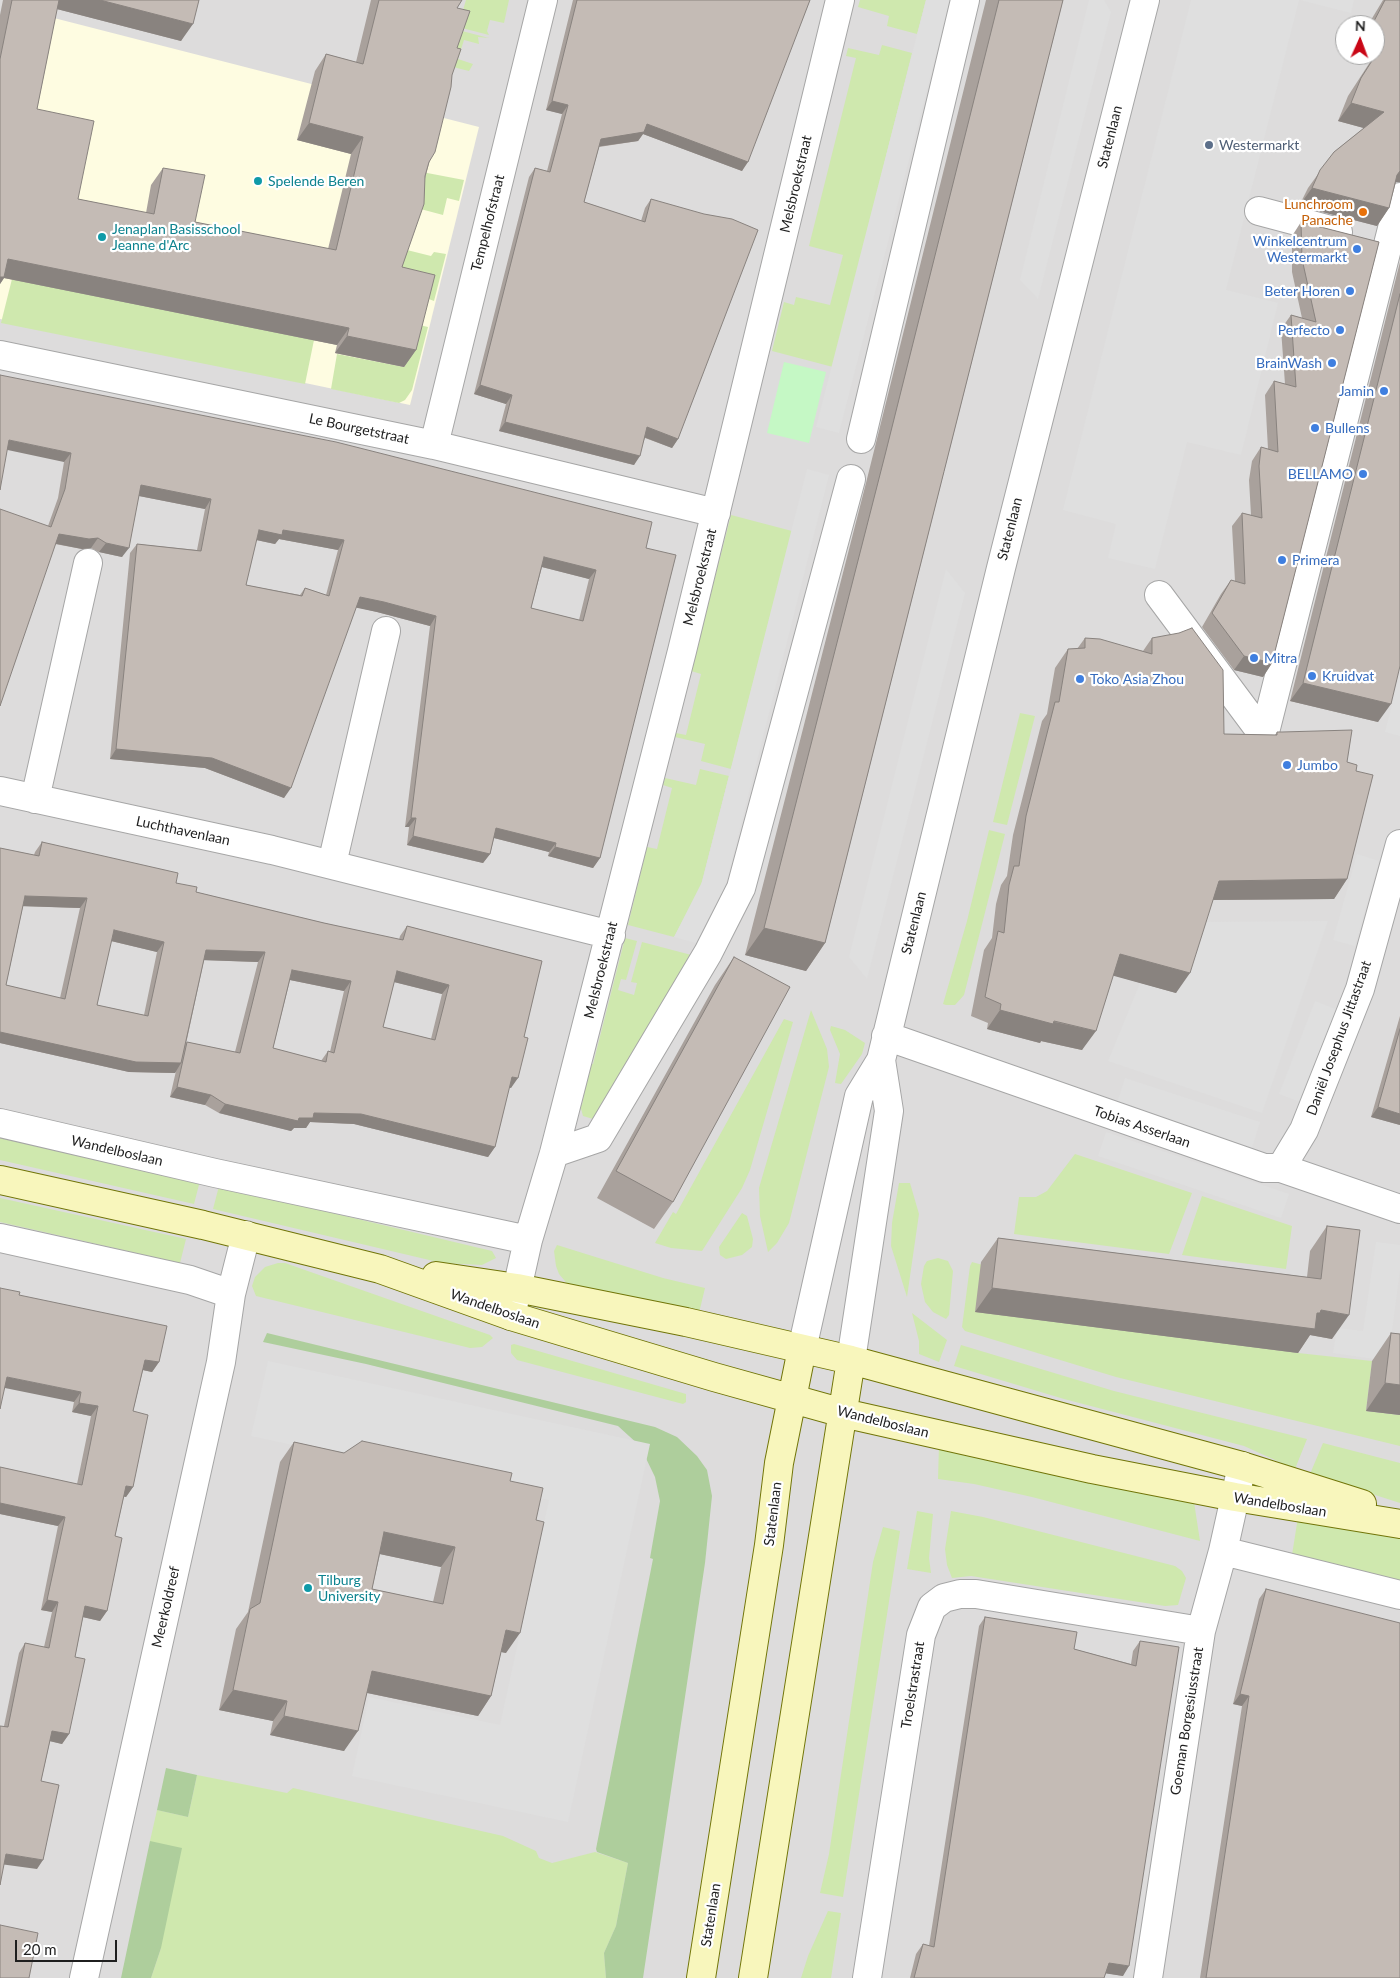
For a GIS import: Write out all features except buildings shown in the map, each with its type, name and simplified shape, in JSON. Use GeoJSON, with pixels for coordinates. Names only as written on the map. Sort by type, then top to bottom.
{"type":"FeatureCollection","features":[{"type":"Feature","properties":{"kind":"street","name":"Tempelhofstraat"},"geometry":{"type":"LineString","coordinates":[[434,445],[543,0]]}},
{"type":"Feature","properties":{"kind":"street","name":"Melsbroekstraat"},"geometry":{"type":"LineString","coordinates":[[512,1316],[528,1240],[554,1153],[611,934],[716,513],[840,0]]}},
{"type":"Feature","properties":{"kind":"street"},"geometry":{"type":"LineString","coordinates":[[861,439],[965,0]]}},
{"type":"Feature","properties":{"kind":"street","name":"Statenlaan"},"geometry":{"type":"LineString","coordinates":[[701,1978],[769,1545],[779,1463],[802,1349],[859,1096],[884,1048],[996,587],[1145,0]]}},
{"type":"Feature","properties":{"kind":"street"},"geometry":{"type":"LineString","coordinates":[[1159,595],[1264,736],[1400,197]]}},
{"type":"Feature","properties":{"kind":"street"},"geometry":{"type":"LineString","coordinates":[[1259,211],[1388,245]]}},
{"type":"Feature","properties":{"kind":"street","name":"Le Bourgetstraat"},"geometry":{"type":"LineString","coordinates":[[0,355],[434,445],[716,513]]}},
{"type":"Feature","properties":{"kind":"street"},"geometry":{"type":"LineString","coordinates":[[554,1153],[598,1138],[708,953],[741,888],[851,479]]}},
{"type":"Feature","properties":{"kind":"street"},"geometry":{"type":"LineString","coordinates":[[35,799],[88,563]]}},
{"type":"Feature","properties":{"kind":"street"},"geometry":{"type":"LineString","coordinates":[[332,864],[386,631]]}},
{"type":"Feature","properties":{"kind":"street","name":"Luchthavenlaan"},"geometry":{"type":"LineString","coordinates":[[0,791],[332,864],[611,934]]}},
{"type":"Feature","properties":{"kind":"street","name":"Daniël Josephus Jittastraat"},"geometry":{"type":"LineString","coordinates":[[1281,1168],[1304,1130],[1360,989],[1400,844]]}},
{"type":"Feature","properties":{"kind":"street","name":"Statenlaan"},"geometry":{"type":"LineString","coordinates":[[753,1978],[889,1111],[884,1048]]}},
{"type":"Feature","properties":{"kind":"street","name":"Tobias Asserlaan"},"geometry":{"type":"LineString","coordinates":[[884,1048],[1264,1168],[1281,1168],[1400,1209]]}},
{"type":"Feature","properties":{"kind":"street","name":"Wandelboslaan"},"geometry":{"type":"LineString","coordinates":[[0,1123],[224,1175],[528,1240]]}},
{"type":"Feature","properties":{"kind":"street","name":"Wandelboslaan"},"geometry":{"type":"LineString","coordinates":[[0,1180],[246,1235],[380,1268],[518,1288],[686,1322],[851,1360],[1242,1466],[1400,1516]]}},
{"type":"Feature","properties":{"kind":"street","name":"Meerkoldreef"},"geometry":{"type":"LineString","coordinates":[[84,1978],[221,1362],[231,1294],[246,1235]]}},
{"type":"Feature","properties":{"kind":"street"},"geometry":{"type":"LineString","coordinates":[[0,1238],[190,1280],[231,1294]]}},
{"type":"Feature","properties":{"kind":"street","name":"Wandelboslaan"},"geometry":{"type":"LineString","coordinates":[[380,1268],[512,1316],[843,1413],[1092,1469],[1235,1497],[1400,1524]]}},
{"type":"Feature","properties":{"kind":"street","name":"Goeman Borgesiusstraat"},"geometry":{"type":"LineString","coordinates":[[1148,1978],[1201,1631],[1223,1551],[1242,1466]]}},
{"type":"Feature","properties":{"kind":"street"},"geometry":{"type":"LineString","coordinates":[[1223,1551],[1400,1594]]}},
{"type":"Feature","properties":{"kind":"street","name":"Troelstrastraat"},"geometry":{"type":"LineString","coordinates":[[867,1978],[921,1635],[932,1607],[944,1598],[960,1594],[976,1594],[1201,1631]]}},
{"type":"Feature","properties":{"kind":"shaded area"},"geometry":{"type":"Polygon","coordinates":[[[0,0],[1400,0],[1400,1978],[0,1978],[0,0]]]}},
{"type":"Feature","properties":{"kind":"shaded area"},"geometry":{"type":"Polygon","coordinates":[[[926,0],[950,0],[839,433],[816,427],[926,0]]]}},
{"type":"Feature","properties":{"kind":"shaded area"},"geometry":{"type":"Polygon","coordinates":[[[1089,0],[1104,0],[1111,12],[1038,299],[1020,280],[1089,0]]]}},
{"type":"Feature","properties":{"kind":"shaded area","name":"Westermarkt"},"geometry":{"type":"Polygon","coordinates":[[[1191,0],[1299,0],[1226,290],[1278,303],[1241,455],[1187,442],[1155,569],[1108,558],[1116,524],[1063,510],[1191,0]]]}},
{"type":"Feature","properties":{"kind":"shaded area"},"geometry":{"type":"Polygon","coordinates":[[[1300,0],[1354,0],[1351,13],[1300,0]]]}},
{"type":"Feature","properties":{"kind":"shaded area"},"geometry":{"type":"Polygon","coordinates":[[[54,18],[479,127],[410,405],[0,319],[0,276],[54,18]]]}},
{"type":"Feature","properties":{"kind":"shaded area"},"geometry":{"type":"Polygon","coordinates":[[[807,469],[829,475],[725,888],[696,943],[674,937],[702,882],[807,469]]]}},
{"type":"Feature","properties":{"kind":"shaded area"},"geometry":{"type":"Polygon","coordinates":[[[946,569],[965,593],[867,979],[849,957],[946,569]]]}},
{"type":"Feature","properties":{"kind":"shaded area"},"geometry":{"type":"Polygon","coordinates":[[[1400,673],[1400,736],[1385,732],[1400,673]]]}},
{"type":"Feature","properties":{"kind":"shaded area"},"geometry":{"type":"Polygon","coordinates":[[[1357,854],[1379,861],[1355,946],[1333,940],[1357,854]]]}},
{"type":"Feature","properties":{"kind":"shaded area"},"geometry":{"type":"Polygon","coordinates":[[[1328,921],[1262,1113],[1108,1061],[1140,983],[1176,992],[1199,922],[1328,921]]]}},
{"type":"Feature","properties":{"kind":"shaded area"},"geometry":{"type":"Polygon","coordinates":[[[1315,1001],[1340,1011],[1303,1103],[1279,1094],[1315,1001]]]}},
{"type":"Feature","properties":{"kind":"shaded area"},"geometry":{"type":"Polygon","coordinates":[[[1125,1078],[1260,1122],[1252,1148],[1117,1103],[1125,1078]]]}},
{"type":"Feature","properties":{"kind":"shaded area"},"geometry":{"type":"Polygon","coordinates":[[[1106,1132],[1289,1194],[1281,1218],[1098,1156],[1106,1132]]]}},
{"type":"Feature","properties":{"kind":"shaded area"},"geometry":{"type":"Polygon","coordinates":[[[1376,1242],[1400,1245],[1400,1270],[1388,1361],[1333,1353],[1337,1328],[1363,1331],[1376,1242]]]}},
{"type":"Feature","properties":{"kind":"shaded area"},"geometry":{"type":"Polygon","coordinates":[[[268,1361],[650,1444],[568,1822],[352,1776],[369,1697],[500,1725],[549,1500],[251,1436],[268,1361]]]}},
{"type":"Feature","properties":{"kind":"green space"},"geometry":{"type":"Polygon","coordinates":[[[466,0],[509,0],[504,23],[490,20],[487,31],[489,35],[458,27],[466,0]]]}},
{"type":"Feature","properties":{"kind":"green space"},"geometry":{"type":"Polygon","coordinates":[[[860,0],[926,0],[917,34],[887,26],[889,16],[858,7],[860,0]]]}},
{"type":"Feature","properties":{"kind":"green space"},"geometry":{"type":"Polygon","coordinates":[[[458,30],[489,38],[478,37],[479,44],[464,40],[458,59],[473,64],[469,71],[449,66],[458,30]]]}},
{"type":"Feature","properties":{"kind":"green space"},"geometry":{"type":"Polygon","coordinates":[[[882,45],[912,53],[833,367],[772,351],[784,302],[794,305],[796,297],[830,305],[843,255],[809,246],[856,58],[846,56],[848,48],[879,55],[882,45]]]}},
{"type":"Feature","properties":{"kind":"green space"},"geometry":{"type":"Polygon","coordinates":[[[422,172],[464,180],[459,201],[447,198],[443,215],[413,207],[422,172]]]}},
{"type":"Feature","properties":{"kind":"green space"},"geometry":{"type":"Polygon","coordinates":[[[403,249],[431,256],[434,252],[446,254],[434,301],[393,285],[403,249]]]}},
{"type":"Feature","properties":{"kind":"green space"},"geometry":{"type":"Polygon","coordinates":[[[12,279],[314,340],[305,384],[1,323],[12,279]]]}},
{"type":"Feature","properties":{"kind":"green space"},"geometry":{"type":"Polygon","coordinates":[[[415,324],[428,327],[412,390],[405,400],[399,403],[331,389],[337,354],[404,367],[415,324]]]}},
{"type":"Feature","properties":{"kind":"green space"},"geometry":{"type":"Polygon","coordinates":[[[784,362],[826,372],[809,443],[767,433],[784,362]]]}},
{"type":"Feature","properties":{"kind":"green space"},"geometry":{"type":"Polygon","coordinates":[[[731,515],[792,531],[731,769],[701,761],[705,744],[675,737],[676,733],[686,735],[701,674],[691,671],[731,515]]]}},
{"type":"Feature","properties":{"kind":"green space"},"geometry":{"type":"Polygon","coordinates":[[[1020,713],[1035,716],[1007,825],[993,822],[1020,713]]]}},
{"type":"Feature","properties":{"kind":"green space"},"geometry":{"type":"Polygon","coordinates":[[[700,769],[729,776],[700,889],[674,937],[628,925],[647,847],[657,849],[672,788],[663,785],[665,778],[696,785],[700,769]]]}},
{"type":"Feature","properties":{"kind":"green space"},"geometry":{"type":"Polygon","coordinates":[[[989,830],[1005,834],[964,995],[955,1005],[946,1005],[943,1004],[967,921],[989,830]]]}},
{"type":"Feature","properties":{"kind":"green space"},"geometry":{"type":"Polygon","coordinates":[[[625,938],[637,941],[626,980],[621,979],[618,990],[634,995],[637,983],[631,982],[642,942],[699,957],[597,1119],[593,1119],[583,1116],[580,1105],[582,1105],[590,1064],[593,1064],[625,938]]]}},
{"type":"Feature","properties":{"kind":"green space"},"geometry":{"type":"Polygon","coordinates":[[[811,1010],[827,1049],[829,1067],[789,1223],[777,1243],[768,1252],[760,1216],[759,1188],[811,1010]]]}},
{"type":"Feature","properties":{"kind":"green space"},"geometry":{"type":"Polygon","coordinates":[[[784,1019],[793,1022],[750,1170],[742,1188],[702,1251],[671,1248],[655,1243],[673,1212],[676,1214],[784,1019]]]}},
{"type":"Feature","properties":{"kind":"green space"},"geometry":{"type":"Polygon","coordinates":[[[831,1026],[845,1030],[865,1043],[862,1054],[841,1084],[835,1083],[840,1054],[830,1030],[831,1026]]]}},
{"type":"Feature","properties":{"kind":"green space"},"geometry":{"type":"Polygon","coordinates":[[[0,1136],[200,1181],[194,1204],[0,1160],[0,1136]]]}},
{"type":"Feature","properties":{"kind":"green space"},"geometry":{"type":"Polygon","coordinates":[[[1075,1154],[1192,1193],[1169,1254],[1014,1234],[1019,1197],[1036,1197],[1047,1191],[1075,1154]]]}},
{"type":"Feature","properties":{"kind":"green space"},"geometry":{"type":"Polygon","coordinates":[[[899,1183],[910,1183],[919,1214],[907,1297],[891,1246],[892,1223],[899,1183]]]}},
{"type":"Feature","properties":{"kind":"green space"},"geometry":{"type":"Polygon","coordinates":[[[219,1186],[492,1251],[496,1258],[482,1265],[442,1263],[213,1209],[219,1186]]]}},
{"type":"Feature","properties":{"kind":"green space"},"geometry":{"type":"Polygon","coordinates":[[[1202,1196],[1292,1226],[1286,1269],[1182,1255],[1202,1196]]]}},
{"type":"Feature","properties":{"kind":"green space"},"geometry":{"type":"Polygon","coordinates":[[[0,1198],[186,1239],[180,1263],[0,1222],[0,1198]]]}},
{"type":"Feature","properties":{"kind":"green space"},"geometry":{"type":"Polygon","coordinates":[[[742,1213],[747,1216],[753,1239],[752,1247],[742,1255],[726,1259],[720,1255],[719,1247],[742,1213]]]}},
{"type":"Feature","properties":{"kind":"green space"},"geometry":{"type":"Polygon","coordinates":[[[557,1245],[663,1278],[705,1288],[699,1313],[570,1287],[559,1274],[556,1266],[554,1251],[557,1245]]]}},
{"type":"Feature","properties":{"kind":"green space"},"geometry":{"type":"Polygon","coordinates":[[[938,1258],[948,1261],[953,1271],[949,1315],[946,1319],[933,1312],[925,1302],[921,1284],[924,1266],[927,1261],[938,1258]]]}},
{"type":"Feature","properties":{"kind":"green space"},"geometry":{"type":"Polygon","coordinates":[[[972,1262],[1298,1353],[1372,1361],[1366,1411],[1400,1415],[1400,1446],[1116,1377],[965,1331],[962,1327],[972,1262]]]}},
{"type":"Feature","properties":{"kind":"green space"},"geometry":{"type":"Polygon","coordinates":[[[285,1263],[490,1335],[493,1338],[482,1347],[470,1348],[256,1296],[252,1286],[255,1277],[265,1267],[285,1263]]]}},
{"type":"Feature","properties":{"kind":"green space"},"geometry":{"type":"Polygon","coordinates":[[[912,1313],[947,1340],[939,1362],[919,1354],[919,1341],[912,1313]]]}},
{"type":"Feature","properties":{"kind":"green space"},"geometry":{"type":"Polygon","coordinates":[[[267,1333],[655,1427],[677,1437],[697,1456],[707,1470],[712,1496],[705,1563],[643,1978],[606,1978],[604,1953],[616,1926],[628,1863],[597,1852],[596,1849],[653,1559],[650,1558],[660,1501],[655,1477],[640,1446],[618,1426],[366,1364],[263,1342],[267,1333]]]}},
{"type":"Feature","properties":{"kind":"green space"},"geometry":{"type":"Polygon","coordinates":[[[514,1344],[686,1394],[686,1402],[683,1404],[517,1360],[511,1353],[511,1345],[514,1344]]]}},
{"type":"Feature","properties":{"kind":"green space"},"geometry":{"type":"Polygon","coordinates":[[[961,1345],[1114,1391],[1307,1439],[1295,1469],[1244,1446],[1064,1399],[954,1366],[961,1345]]]}},
{"type":"Feature","properties":{"kind":"green space"},"geometry":{"type":"Polygon","coordinates":[[[1323,1443],[1400,1463],[1400,1503],[1310,1474],[1323,1443]]]}},
{"type":"Feature","properties":{"kind":"green space"},"geometry":{"type":"Polygon","coordinates":[[[939,1445],[1194,1502],[1200,1541],[1032,1497],[974,1484],[938,1479],[939,1445]]]}},
{"type":"Feature","properties":{"kind":"green space"},"geometry":{"type":"Polygon","coordinates":[[[917,1511],[933,1514],[929,1558],[931,1573],[907,1569],[917,1511]]]}},
{"type":"Feature","properties":{"kind":"green space"},"geometry":{"type":"Polygon","coordinates":[[[951,1511],[983,1517],[1175,1566],[1182,1571],[1186,1578],[1178,1605],[1165,1606],[971,1576],[952,1578],[947,1565],[945,1549],[951,1511]]]}},
{"type":"Feature","properties":{"kind":"green space"},"geometry":{"type":"Polygon","coordinates":[[[1298,1517],[1400,1538],[1400,1582],[1292,1555],[1298,1517]]]}},
{"type":"Feature","properties":{"kind":"green space"},"geometry":{"type":"Polygon","coordinates":[[[883,1527],[900,1531],[843,1897],[820,1893],[829,1854],[873,1562],[883,1527]]]}},
{"type":"Feature","properties":{"kind":"green space"},"geometry":{"type":"Polygon","coordinates":[[[166,1768],[197,1775],[188,1817],[157,1810],[166,1768]]]}},
{"type":"Feature","properties":{"kind":"green space"},"geometry":{"type":"Polygon","coordinates":[[[197,1775],[287,1793],[293,1788],[503,1836],[536,1851],[539,1858],[552,1863],[595,1852],[628,1863],[616,1926],[604,1953],[606,1978],[151,1978],[161,1948],[150,1841],[157,1810],[188,1817],[197,1775]]]}},
{"type":"Feature","properties":{"kind":"green space"},"geometry":{"type":"Polygon","coordinates":[[[150,1841],[182,1848],[161,1948],[151,1978],[121,1978],[150,1841]]]}},
{"type":"Feature","properties":{"kind":"green space"},"geometry":{"type":"Polygon","coordinates":[[[828,1911],[841,1913],[831,1978],[801,1978],[808,1956],[828,1911]]]}},
{"type":"Feature","properties":{"kind":"place","name":"Westermarkt"},"geometry":{"type":"Point","coordinates":[1209,145]}},
{"type":"Feature","properties":{"kind":"place","name":"Spelende Beren"},"geometry":{"type":"Point","coordinates":[258,181]}},
{"type":"Feature","properties":{"kind":"place","name":"Lunchroom Panache"},"geometry":{"type":"Point","coordinates":[1363,212]}},
{"type":"Feature","properties":{"kind":"place","name":"Jenaplan Basisschool Jeanne d'Arc"},"geometry":{"type":"Point","coordinates":[102,237]}},
{"type":"Feature","properties":{"kind":"place","name":"Winkelcentrum Westermarkt"},"geometry":{"type":"Point","coordinates":[1357,249]}},
{"type":"Feature","properties":{"kind":"place","name":"Beter Horen"},"geometry":{"type":"Point","coordinates":[1350,291]}},
{"type":"Feature","properties":{"kind":"place","name":"Perfecto"},"geometry":{"type":"Point","coordinates":[1340,330]}},
{"type":"Feature","properties":{"kind":"place","name":"BrainWash"},"geometry":{"type":"Point","coordinates":[1332,363]}},
{"type":"Feature","properties":{"kind":"place","name":"Jamin"},"geometry":{"type":"Point","coordinates":[1384,391]}},
{"type":"Feature","properties":{"kind":"place","name":"Bullens"},"geometry":{"type":"Point","coordinates":[1315,428]}},
{"type":"Feature","properties":{"kind":"place","name":"BELLAMO"},"geometry":{"type":"Point","coordinates":[1363,474]}},
{"type":"Feature","properties":{"kind":"place","name":"Primera"},"geometry":{"type":"Point","coordinates":[1282,560]}},
{"type":"Feature","properties":{"kind":"place","name":"Mitra"},"geometry":{"type":"Point","coordinates":[1254,658]}},
{"type":"Feature","properties":{"kind":"place","name":"Kruidvat"},"geometry":{"type":"Point","coordinates":[1312,676]}},
{"type":"Feature","properties":{"kind":"place","name":"Toko Asia Zhou"},"geometry":{"type":"Point","coordinates":[1080,679]}},
{"type":"Feature","properties":{"kind":"place","name":"Jumbo"},"geometry":{"type":"Point","coordinates":[1287,765]}},
{"type":"Feature","properties":{"kind":"place","name":"Tilburg University"},"geometry":{"type":"Point","coordinates":[308,1588]}}]}
